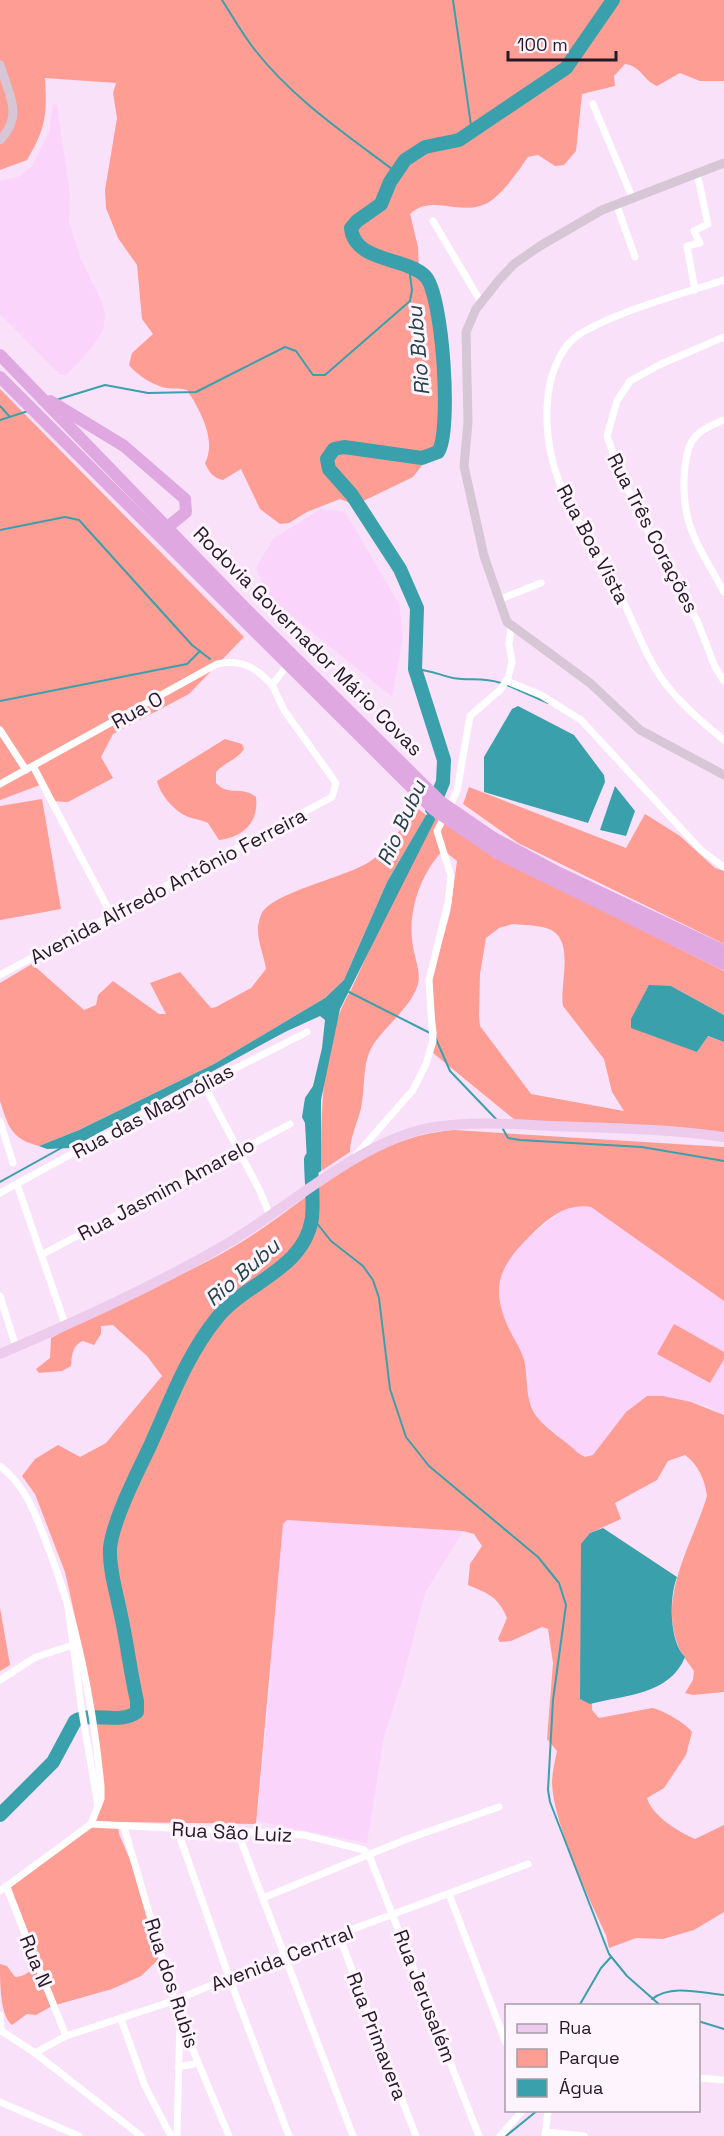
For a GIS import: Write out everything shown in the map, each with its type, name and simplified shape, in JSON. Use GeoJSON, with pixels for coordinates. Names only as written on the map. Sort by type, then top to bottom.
{"type":"FeatureCollection","features":[{"type":"Feature","properties":{"kind":"highway","name":"Rodovia Governador Mário Covas"},"geometry":{"type":"LineString","coordinates":[[0,355],[170,528],[416,786]]}},
{"type":"Feature","properties":{"kind":"highway","name":"Rodovia Governador Mário Covas"},"geometry":{"type":"LineString","coordinates":[[0,377],[288,664],[416,786],[497,853],[724,964]]}},
{"type":"Feature","properties":{"kind":"highway"},"geometry":{"type":"LineString","coordinates":[[39,395],[105,433],[178,491],[185,499],[187,509],[170,528],[160,529],[77,445],[60,435]]}},
{"type":"Feature","properties":{"kind":"highway","name":"Rodovia Governador Mário Covas"},"geometry":{"type":"LineString","coordinates":[[460,822],[557,872],[724,951]]}},
{"type":"Feature","properties":{"kind":"main road"},"geometry":{"type":"LineString","coordinates":[[0,1354],[182,1269],[350,1164],[386,1143],[412,1133],[430,1128],[472,1124],[667,1132],[724,1137]]}},
{"type":"Feature","properties":{"kind":"street"},"geometry":{"type":"LineString","coordinates":[[0,65],[15,112],[14,124],[0,140]]}},
{"type":"Feature","properties":{"kind":"street"},"geometry":{"type":"LineString","coordinates":[[593,104],[632,197]]}},
{"type":"Feature","properties":{"kind":"street"},"geometry":{"type":"LineString","coordinates":[[724,163],[616,203],[564,231],[523,257],[506,272],[481,302],[469,323],[465,341],[468,422],[465,478],[483,556],[504,616],[511,627],[590,682],[640,730],[724,775]]}},
{"type":"Feature","properties":{"kind":"street"},"geometry":{"type":"LineString","coordinates":[[695,290],[687,246],[700,243],[694,231],[708,224],[697,172]]}},
{"type":"Feature","properties":{"kind":"street"},"geometry":{"type":"LineString","coordinates":[[616,203],[634,257]]}},
{"type":"Feature","properties":{"kind":"street"},"geometry":{"type":"LineString","coordinates":[[433,221],[481,302]]}},
{"type":"Feature","properties":{"kind":"street","name":"Rua Boa Vista"},"geometry":{"type":"LineString","coordinates":[[724,280],[600,322],[576,336],[554,370],[547,406],[554,464],[563,490],[626,606],[650,661],[688,710],[724,741]]}},
{"type":"Feature","properties":{"kind":"street","name":"Rua Três Corações"},"geometry":{"type":"LineString","coordinates":[[724,337],[661,364],[630,381],[614,407],[608,436],[621,476],[675,586],[697,620],[715,667],[724,681]]}},
{"type":"Feature","properties":{"kind":"street"},"geometry":{"type":"LineString","coordinates":[[724,420],[701,431],[692,441],[684,475],[684,509],[689,528],[724,591]]}},
{"type":"Feature","properties":{"kind":"street"},"geometry":{"type":"LineString","coordinates":[[498,600],[541,583]]}},
{"type":"Feature","properties":{"kind":"street"},"geometry":{"type":"LineString","coordinates":[[350,1164],[413,1089],[430,1053],[434,1033],[429,980],[448,903],[451,876],[437,831],[457,791],[470,716],[507,681],[512,662],[511,627]]}},
{"type":"Feature","properties":{"kind":"street","name":"Rua O"},"geometry":{"type":"LineString","coordinates":[[0,784],[217,664],[238,662],[249,665],[272,685],[284,710],[334,779],[335,793]]}},
{"type":"Feature","properties":{"kind":"street"},"geometry":{"type":"LineString","coordinates":[[272,685],[288,664]]}},
{"type":"Feature","properties":{"kind":"street"},"geometry":{"type":"LineString","coordinates":[[507,681],[541,695],[580,720],[701,850],[724,867]]}},
{"type":"Feature","properties":{"kind":"street"},"geometry":{"type":"LineString","coordinates":[[0,730],[30,768],[111,914]]}},
{"type":"Feature","properties":{"kind":"street","name":"Avenida Alfredo Antônio Ferreira"},"geometry":{"type":"LineString","coordinates":[[0,975],[111,914],[324,803],[335,793]]}},
{"type":"Feature","properties":{"kind":"street","name":"Rua das Magnólias"},"geometry":{"type":"LineString","coordinates":[[0,1194],[307,1032]]}},
{"type":"Feature","properties":{"kind":"street"},"geometry":{"type":"LineString","coordinates":[[204,1085],[270,1216]]}},
{"type":"Feature","properties":{"kind":"street"},"geometry":{"type":"LineString","coordinates":[[0,1121],[13,1163]]}},
{"type":"Feature","properties":{"kind":"street","name":"Rua Jasmim Amarelo"},"geometry":{"type":"LineString","coordinates":[[43,1254],[290,1124]]}},
{"type":"Feature","properties":{"kind":"street"},"geometry":{"type":"LineString","coordinates":[[17,1184],[43,1254],[65,1324]]}},
{"type":"Feature","properties":{"kind":"street"},"geometry":{"type":"LineString","coordinates":[[0,1296],[16,1347]]}},
{"type":"Feature","properties":{"kind":"street"},"geometry":{"type":"LineString","coordinates":[[0,1466],[18,1482],[28,1499],[68,1605],[91,1711],[101,1786],[98,1806],[91,1824],[3,1888]]}},
{"type":"Feature","properties":{"kind":"street"},"geometry":{"type":"LineString","coordinates":[[0,1680],[25,1662],[75,1644]]}},
{"type":"Feature","properties":{"kind":"street"},"geometry":{"type":"LineString","coordinates":[[75,1644],[82,1712],[98,1806]]}},
{"type":"Feature","properties":{"kind":"street"},"geometry":{"type":"LineString","coordinates":[[263,1898],[499,1807]]}},
{"type":"Feature","properties":{"kind":"street","name":"Rua São Luiz"},"geometry":{"type":"LineString","coordinates":[[91,1824],[304,1835],[359,1848],[369,1856]]}},
{"type":"Feature","properties":{"kind":"street","name":"Rua dos Rubis"},"geometry":{"type":"LineString","coordinates":[[124,1827],[180,2019],[228,2136]]}},
{"type":"Feature","properties":{"kind":"street"},"geometry":{"type":"LineString","coordinates":[[177,1829],[228,1977],[289,2136]]}},
{"type":"Feature","properties":{"kind":"street"},"geometry":{"type":"LineString","coordinates":[[238,1833],[353,2136]]}},
{"type":"Feature","properties":{"kind":"street","name":"Rua Jerusalém"},"geometry":{"type":"LineString","coordinates":[[369,1856],[479,2136]]}},
{"type":"Feature","properties":{"kind":"street","name":"Avenida Central"},"geometry":{"type":"LineString","coordinates":[[36,2053],[66,2036],[176,2000],[283,1955],[528,1864]]}},
{"type":"Feature","properties":{"kind":"street","name":"Rua N"},"geometry":{"type":"LineString","coordinates":[[3,1888],[66,2036]]}},
{"type":"Feature","properties":{"kind":"street"},"geometry":{"type":"LineString","coordinates":[[449,1894],[505,2038]]}},
{"type":"Feature","properties":{"kind":"street","name":"Rua Primavera"},"geometry":{"type":"LineString","coordinates":[[339,1936],[416,2136]]}},
{"type":"Feature","properties":{"kind":"street"},"geometry":{"type":"LineString","coordinates":[[0,2015],[0,2031],[36,2053],[141,2136]]}},
{"type":"Feature","properties":{"kind":"street"},"geometry":{"type":"LineString","coordinates":[[121,2019],[145,2086],[171,2136]]}},
{"type":"Feature","properties":{"kind":"street"},"geometry":{"type":"LineString","coordinates":[[177,2136],[180,2019]]}},
{"type":"Feature","properties":{"kind":"street"},"geometry":{"type":"LineString","coordinates":[[178,2067],[198,2063]]}},
{"type":"Feature","properties":{"kind":"street"},"geometry":{"type":"LineString","coordinates":[[700,2078],[724,2080]]}},
{"type":"Feature","properties":{"kind":"street"},"geometry":{"type":"LineString","coordinates":[[0,2102],[79,2136]]}},
{"type":"Feature","properties":{"kind":"street"},"geometry":{"type":"LineString","coordinates":[[500,2136],[521,2112]]}},
{"type":"Feature","properties":{"kind":"street"},"geometry":{"type":"LineString","coordinates":[[548,2112],[545,2134],[584,2136]]}},
{"type":"Feature","properties":{"kind":"shaded area"},"geometry":{"type":"Polygon","coordinates":[[[53,104],[57,105],[70,194],[69,222],[80,257],[103,305],[105,317],[103,331],[90,350],[66,375],[60,375],[0,314],[0,181],[20,176],[32,166],[49,132],[53,104]]]}},
{"type":"Feature","properties":{"kind":"shaded area"},"geometry":{"type":"Polygon","coordinates":[[[320,509],[345,512],[399,604],[403,636],[392,697],[269,597],[256,568],[273,539],[320,509]]]}},
{"type":"Feature","properties":{"kind":"shaded area"},"geometry":{"type":"Polygon","coordinates":[[[580,1205],[591,1207],[724,1301],[724,1415],[707,1406],[680,1400],[618,1423],[601,1448],[590,1457],[578,1453],[537,1418],[527,1395],[529,1379],[523,1359],[499,1306],[498,1287],[506,1261],[529,1237],[563,1210],[580,1205]]]}},
{"type":"Feature","properties":{"kind":"shaded area"},"geometry":{"type":"Polygon","coordinates":[[[286,1520],[463,1531],[425,1593],[404,1674],[384,1736],[367,1843],[257,1821],[271,1683],[270,1644],[283,1524],[286,1520]]]}},
{"type":"Feature","properties":{"kind":"green space"},"geometry":{"type":"Polygon","coordinates":[[[0,0],[608,0],[606,4],[612,10],[620,0],[724,0],[724,81],[700,81],[680,73],[657,86],[635,67],[625,64],[614,76],[615,86],[582,94],[576,151],[564,165],[555,166],[538,155],[528,157],[502,191],[483,205],[464,208],[427,206],[418,208],[410,214],[418,247],[419,273],[439,297],[448,380],[443,438],[413,477],[355,505],[340,499],[307,512],[289,523],[280,524],[260,509],[241,469],[223,480],[210,472],[205,463],[209,445],[208,435],[197,407],[187,390],[157,385],[148,381],[129,365],[132,353],[153,334],[142,319],[137,265],[118,238],[106,208],[105,190],[117,118],[113,93],[116,83],[45,78],[44,121],[38,139],[27,160],[0,170],[0,0]]]}},
{"type":"Feature","properties":{"kind":"green space"},"geometry":{"type":"Polygon","coordinates":[[[0,389],[244,637],[189,694],[113,734],[101,757],[113,778],[68,802],[48,801],[40,785],[0,800],[0,389]]]}},
{"type":"Feature","properties":{"kind":"green space"},"geometry":{"type":"Polygon","coordinates":[[[225,739],[242,744],[244,749],[216,772],[216,783],[226,789],[251,794],[256,797],[256,806],[255,814],[248,827],[235,836],[219,840],[208,823],[187,816],[176,809],[164,796],[157,781],[225,739]]]}},
{"type":"Feature","properties":{"kind":"green space"},"geometry":{"type":"Polygon","coordinates":[[[469,787],[626,848],[645,814],[680,836],[715,868],[724,871],[724,944],[518,843],[463,804],[469,787]]]}},
{"type":"Feature","properties":{"kind":"green space"},"geometry":{"type":"Polygon","coordinates":[[[42,799],[61,909],[0,920],[0,806],[42,799]]]}},
{"type":"Feature","properties":{"kind":"green space"},"geometry":{"type":"Polygon","coordinates":[[[415,806],[426,815],[387,882],[344,980],[325,998],[214,1064],[79,1130],[39,1146],[22,1140],[16,1135],[8,1124],[0,1101],[0,983],[32,964],[84,1010],[96,1005],[98,995],[113,981],[159,1014],[166,1014],[150,983],[180,972],[211,1008],[216,1007],[251,988],[266,969],[258,929],[261,915],[267,907],[294,892],[347,873],[372,860],[391,842],[415,806]]]}},
{"type":"Feature","properties":{"kind":"green space"},"geometry":{"type":"Polygon","coordinates":[[[433,812],[626,922],[724,971],[724,1015],[671,986],[697,1052],[707,1036],[724,1042],[724,1133],[515,1120],[433,1053],[437,1033],[430,994],[432,978],[450,913],[457,861],[443,850],[422,882],[414,908],[412,934],[418,972],[417,987],[409,1002],[380,1035],[371,1049],[366,1065],[361,1108],[350,1152],[321,1171],[321,1126],[328,1054],[341,1010],[433,812]],[[513,924],[499,928],[486,938],[480,974],[480,1026],[531,1094],[624,1111],[612,1092],[604,1059],[563,1006],[565,962],[561,941],[555,933],[546,928],[513,924]]]}},
{"type":"Feature","properties":{"kind":"green space"},"geometry":{"type":"Polygon","coordinates":[[[454,1130],[724,1147],[724,1301],[591,1207],[583,1206],[560,1212],[535,1231],[513,1254],[506,1265],[499,1288],[503,1315],[524,1360],[528,1397],[533,1410],[546,1427],[585,1457],[593,1455],[626,1412],[647,1396],[663,1396],[691,1402],[724,1415],[724,1692],[693,1695],[685,1693],[693,1680],[694,1671],[681,1652],[674,1632],[672,1612],[674,1593],[685,1553],[707,1496],[700,1473],[685,1455],[668,1461],[657,1480],[615,1503],[621,1519],[590,1533],[580,1699],[592,1703],[592,1710],[599,1718],[652,1708],[674,1717],[692,1732],[686,1755],[664,1788],[647,1798],[660,1817],[674,1828],[695,1839],[724,1825],[724,1912],[694,1930],[663,1939],[636,1938],[609,1948],[606,1935],[565,1839],[554,1799],[552,1779],[557,1751],[547,1739],[553,1663],[548,1629],[542,1627],[511,1641],[500,1642],[498,1639],[507,1618],[504,1611],[491,1596],[468,1585],[470,1564],[482,1546],[474,1534],[463,1531],[287,1520],[283,1524],[256,1824],[124,1822],[118,1825],[119,1834],[137,1876],[159,1959],[141,1976],[112,1989],[52,2006],[36,2015],[27,2014],[12,2025],[8,2021],[3,2006],[0,1964],[7,1966],[15,1977],[18,1977],[30,1970],[33,1958],[29,1938],[11,1887],[81,1834],[101,1803],[86,1666],[65,1572],[35,1494],[22,1476],[35,1459],[58,1445],[80,1457],[106,1443],[162,1376],[147,1356],[113,1325],[101,1326],[101,1334],[94,1345],[83,1341],[79,1343],[73,1351],[71,1366],[62,1371],[39,1373],[36,1369],[50,1358],[51,1338],[96,1314],[213,1259],[262,1229],[338,1174],[391,1145],[421,1135],[454,1130]]]}},
{"type":"Feature","properties":{"kind":"green space"},"geometry":{"type":"Polygon","coordinates":[[[674,1324],[724,1352],[724,1359],[710,1383],[657,1354],[674,1324]]]}},
{"type":"Feature","properties":{"kind":"green space"},"geometry":{"type":"Polygon","coordinates":[[[0,1608],[10,1665],[0,1671],[0,1608]]]}},
{"type":"Feature","properties":{"kind":"water"},"geometry":{"type":"Polygon","coordinates":[[[518,706],[574,735],[604,775],[605,782],[588,823],[484,792],[484,757],[512,709],[518,706]]]}},
{"type":"Feature","properties":{"kind":"water"},"geometry":{"type":"Polygon","coordinates":[[[615,786],[635,811],[626,836],[600,830],[615,786]]]}},
{"type":"Feature","properties":{"kind":"water"},"geometry":{"type":"Polygon","coordinates":[[[433,812],[435,820],[340,1009],[321,1100],[321,1171],[308,1180],[305,1123],[302,1117],[305,1098],[313,1086],[322,1048],[325,1020],[320,1016],[285,1032],[71,1148],[47,1149],[39,1146],[79,1130],[214,1064],[325,998],[344,980],[387,882],[426,815],[433,812]]]}},
{"type":"Feature","properties":{"kind":"water"},"geometry":{"type":"Polygon","coordinates":[[[649,985],[671,986],[724,1015],[724,1042],[708,1036],[697,1052],[631,1028],[631,1019],[649,985]]]}},
{"type":"Feature","properties":{"kind":"water"},"geometry":{"type":"Polygon","coordinates":[[[603,1528],[677,1577],[672,1607],[673,1630],[685,1657],[678,1670],[657,1686],[631,1695],[590,1704],[580,1699],[581,1544],[590,1533],[603,1528]]]}},
{"type":"Feature","properties":{"kind":"waterway"},"geometry":{"type":"LineString","coordinates":[[222,0],[251,44],[286,85],[321,116],[396,172]]}},
{"type":"Feature","properties":{"kind":"waterway"},"geometry":{"type":"LineString","coordinates":[[453,0],[472,132]]}},
{"type":"Feature","properties":{"kind":"waterway","name":"Rio Bubu"},"geometry":{"type":"LineString","coordinates":[[432,809],[443,782],[444,760],[415,669],[417,608],[400,569],[352,495],[329,469],[327,459],[334,449],[344,447],[422,458],[438,452],[442,440],[445,392],[441,334],[437,308],[425,276],[406,265],[382,258],[361,247],[354,239],[351,228],[381,204],[390,182],[405,160],[425,147],[459,140],[566,68],[613,0]]}},
{"type":"Feature","properties":{"kind":"waterway"},"geometry":{"type":"LineString","coordinates":[[56,400],[105,385],[148,393],[196,392],[285,347],[296,351],[313,375],[325,375],[410,301],[412,290],[409,267]]}},
{"type":"Feature","properties":{"kind":"waterway"},"geometry":{"type":"LineString","coordinates":[[0,406],[10,417]]}},
{"type":"Feature","properties":{"kind":"waterway"},"geometry":{"type":"LineString","coordinates":[[0,420],[28,411]]}},
{"type":"Feature","properties":{"kind":"waterway"},"geometry":{"type":"LineString","coordinates":[[0,530],[65,517],[79,520],[192,645],[210,659]]}},
{"type":"Feature","properties":{"kind":"waterway"},"geometry":{"type":"LineString","coordinates":[[0,701],[187,664],[200,651]]}},
{"type":"Feature","properties":{"kind":"waterway"},"geometry":{"type":"LineString","coordinates":[[415,669],[453,678],[501,683]]}},
{"type":"Feature","properties":{"kind":"waterway"},"geometry":{"type":"LineString","coordinates":[[507,685],[548,703]]}},
{"type":"Feature","properties":{"kind":"waterway"},"geometry":{"type":"LineString","coordinates":[[349,992],[430,1033]]}},
{"type":"Feature","properties":{"kind":"waterway"},"geometry":{"type":"LineString","coordinates":[[436,1039],[450,1071],[496,1119]]}},
{"type":"Feature","properties":{"kind":"waterway"},"geometry":{"type":"LineString","coordinates":[[503,1129],[508,1138],[520,1140],[642,1147],[724,1161]]}},
{"type":"Feature","properties":{"kind":"waterway"},"geometry":{"type":"LineString","coordinates":[[0,1182],[63,1147]]}},
{"type":"Feature","properties":{"kind":"waterway","name":"Rio Bubu"},"geometry":{"type":"LineString","coordinates":[[0,1815],[53,1762],[75,1721],[90,1717],[130,1716],[137,1712],[137,1701],[111,1564],[110,1548],[116,1524],[179,1380],[196,1348],[229,1305],[286,1263],[307,1236],[313,1211],[311,1159]]}},
{"type":"Feature","properties":{"kind":"waterway"},"geometry":{"type":"LineString","coordinates":[[312,1217],[331,1241],[363,1266],[373,1280],[379,1298],[390,1389],[406,1437],[429,1466],[538,1557],[559,1583],[566,1605],[553,1700],[548,1790],[550,1802],[609,1954],[627,1976],[659,2004]]}},
{"type":"Feature","properties":{"kind":"waterway"},"geometry":{"type":"LineString","coordinates":[[580,2004],[601,1968],[611,1957]]}},
{"type":"Feature","properties":{"kind":"waterway"},"geometry":{"type":"LineString","coordinates":[[652,1999],[660,1994],[678,1991],[724,1995]]}},
{"type":"Feature","properties":{"kind":"waterway"},"geometry":{"type":"LineString","coordinates":[[700,2022],[724,2029]]}},
{"type":"Feature","properties":{"kind":"waterway"},"geometry":{"type":"LineString","coordinates":[[506,2136],[536,2112]]}}]}
